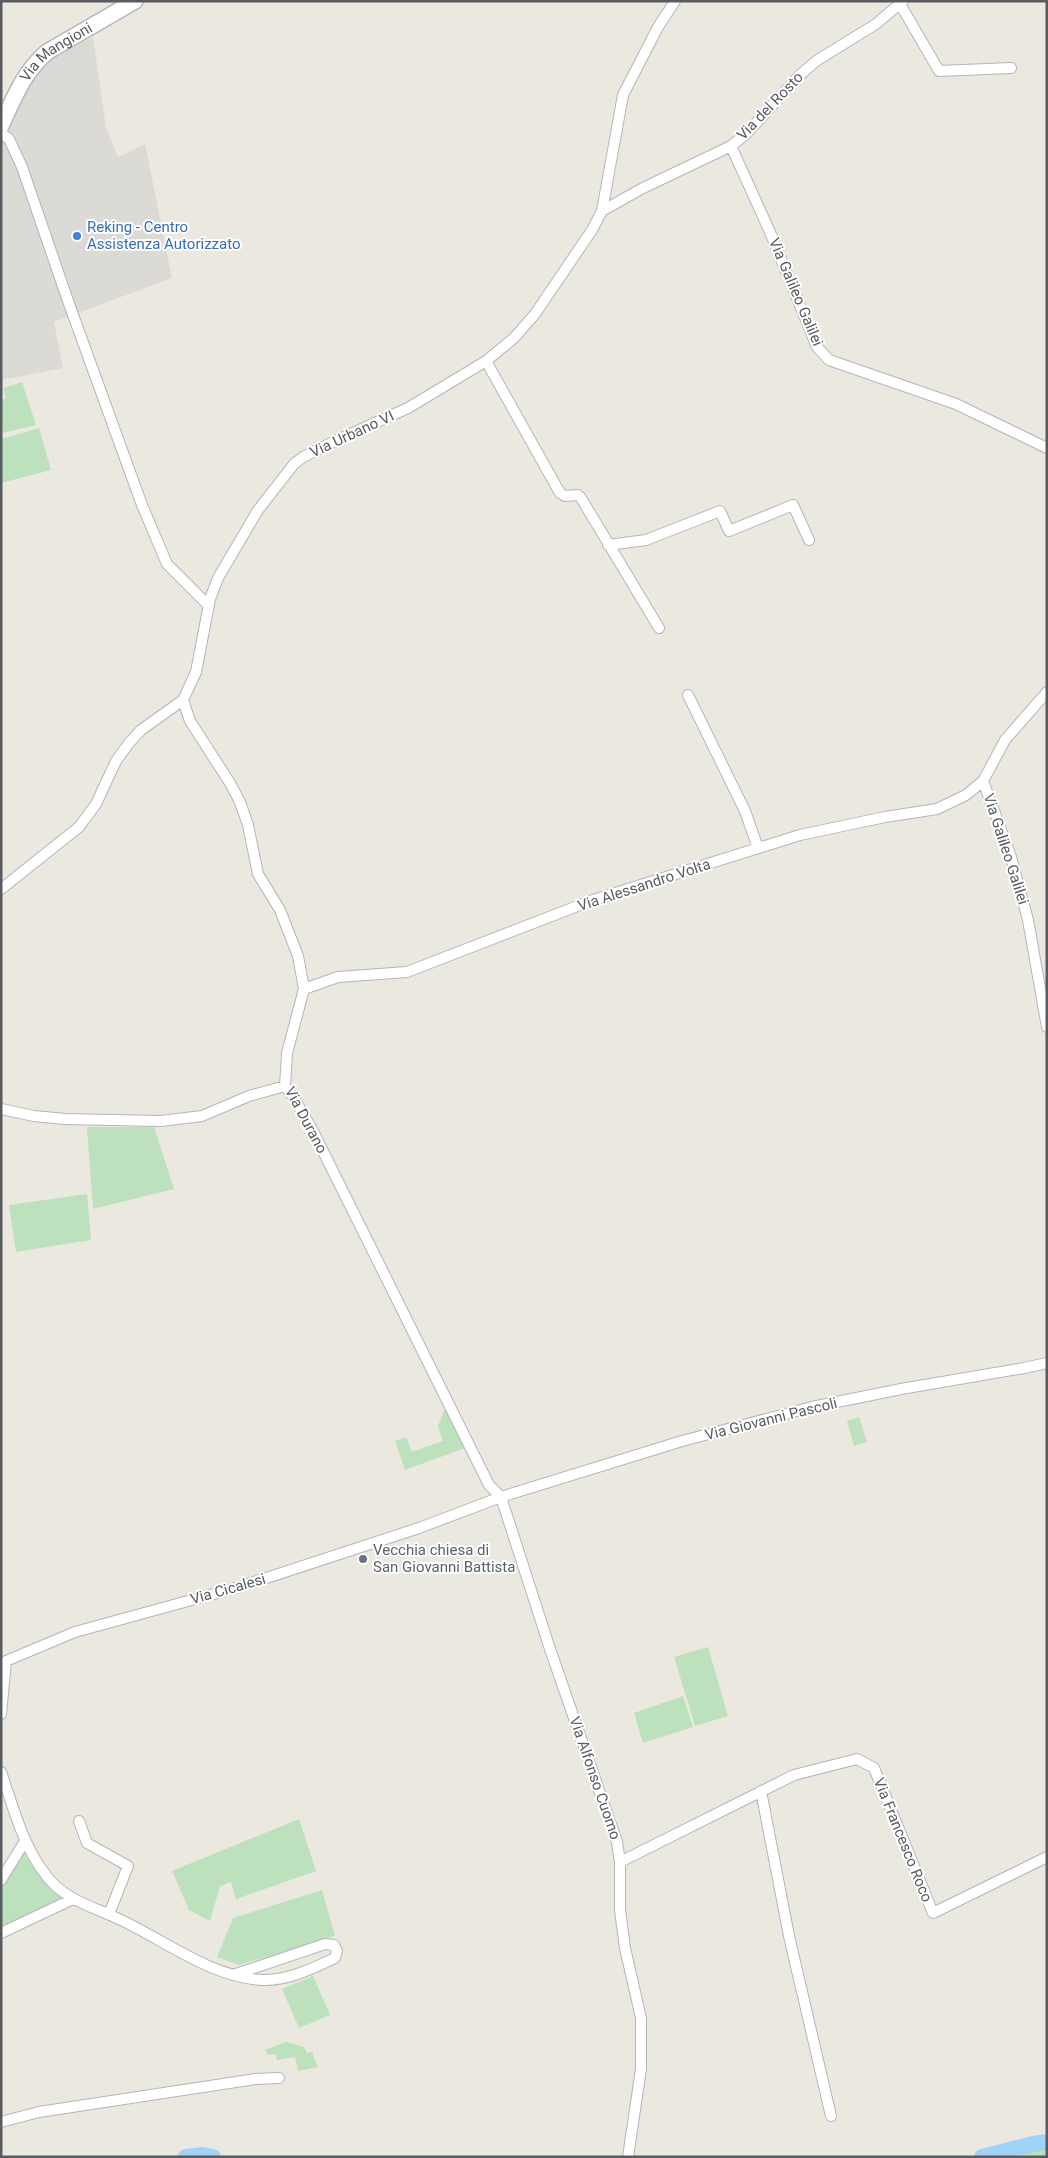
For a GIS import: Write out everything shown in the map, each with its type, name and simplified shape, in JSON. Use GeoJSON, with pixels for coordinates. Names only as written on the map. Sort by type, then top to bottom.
{"type":"FeatureCollection","features":[{"type":"Feature","properties":{"kind":"street","name":"Via Mangioni"},"geometry":{"type":"LineString","coordinates":[[1,126],[17,89],[36,62],[47,52],[135,1]]}},
{"type":"Feature","properties":{"kind":"street","name":"Via Urbano VI"},"geometry":{"type":"LineString","coordinates":[[1,890],[79,827],[96,804],[116,761],[129,743],[145,727],[183,700],[196,672],[209,606],[218,578],[258,510],[294,464],[303,457],[335,441],[408,408],[486,361],[514,338],[535,314],[592,230],[602,211],[623,95],[658,27],[675,1]]}},
{"type":"Feature","properties":{"kind":"street","name":"Via del Rosto"},"geometry":{"type":"LineString","coordinates":[[602,211],[643,188],[731,146],[746,134],[800,75],[816,61],[876,24],[902,3]]}},
{"type":"Feature","properties":{"kind":"street"},"geometry":{"type":"LineString","coordinates":[[902,3],[939,72],[1011,68]]}},
{"type":"Feature","properties":{"kind":"street"},"geometry":{"type":"LineString","coordinates":[[1,133],[9,139],[22,167],[142,505],[167,564],[209,606]]}},
{"type":"Feature","properties":{"kind":"street","name":"Via Galileo Galilei"},"geometry":{"type":"LineString","coordinates":[[731,146],[770,232],[817,347],[829,360],[948,401],[1047,448]]}},
{"type":"Feature","properties":{"kind":"street"},"geometry":{"type":"LineString","coordinates":[[486,361],[560,493],[565,496],[578,495],[581,498],[659,628]]}},
{"type":"Feature","properties":{"kind":"street"},"geometry":{"type":"LineString","coordinates":[[608,545],[646,540],[720,511],[730,531],[793,504],[809,540]]}},
{"type":"Feature","properties":{"kind":"street","name":"Via Galileo Galilei"},"geometry":{"type":"LineString","coordinates":[[1047,692],[1005,740],[983,781],[1011,857],[1028,920],[1047,1027]]}},
{"type":"Feature","properties":{"kind":"street"},"geometry":{"type":"LineString","coordinates":[[688,695],[745,811],[758,848]]}},
{"type":"Feature","properties":{"kind":"street","name":"Via Durano"},"geometry":{"type":"LineString","coordinates":[[183,700],[190,721],[240,802],[248,825],[258,874],[280,910],[298,956],[304,989],[287,1053],[284,1086],[292,1095],[317,1140],[489,1485],[501,1497]]}},
{"type":"Feature","properties":{"kind":"street","name":"Via Alessandro Volta"},"geometry":{"type":"LineString","coordinates":[[304,989],[338,976],[407,972],[593,900],[758,848],[810,833],[885,817],[937,809],[966,795],[983,781]]}},
{"type":"Feature","properties":{"kind":"street"},"geometry":{"type":"LineString","coordinates":[[1,1109],[34,1116],[65,1119],[161,1121],[202,1116],[249,1096],[284,1086]]}},
{"type":"Feature","properties":{"kind":"street","name":"Via Giovanni Pascoli"},"geometry":{"type":"LineString","coordinates":[[501,1497],[682,1441],[812,1407],[1047,1363]]}},
{"type":"Feature","properties":{"kind":"street","name":"Via Cicalesi"},"geometry":{"type":"LineString","coordinates":[[1,1714],[4,1662],[75,1632],[239,1587],[425,1526],[501,1497]]}},
{"type":"Feature","properties":{"kind":"street","name":"Via Alfonso Cuomo"},"geometry":{"type":"LineString","coordinates":[[501,1497],[550,1649],[617,1842],[620,1862],[620,1910],[641,2018],[640,2069],[628,2157]]}},
{"type":"Feature","properties":{"kind":"street","name":"Via Francesco Roco"},"geometry":{"type":"LineString","coordinates":[[620,1862],[794,1775],[857,1759],[874,1768],[933,1913],[1047,1857]]}},
{"type":"Feature","properties":{"kind":"street"},"geometry":{"type":"LineString","coordinates":[[1,1772],[25,1841],[36,1862],[50,1881],[73,1899],[93,1909],[109,1914],[185,1954],[233,1975],[264,1980],[290,1975],[335,1958],[337,1951],[334,1945],[325,1944],[233,1975]]}},
{"type":"Feature","properties":{"kind":"street"},"geometry":{"type":"LineString","coordinates":[[761,1791],[789,1936],[831,2116]]}},
{"type":"Feature","properties":{"kind":"street"},"geometry":{"type":"LineString","coordinates":[[79,1821],[87,1843],[128,1866],[109,1914]]}},
{"type":"Feature","properties":{"kind":"street"},"geometry":{"type":"LineString","coordinates":[[1,1880],[25,1841]]}},
{"type":"Feature","properties":{"kind":"street"},"geometry":{"type":"LineString","coordinates":[[1,1933],[73,1899]]}},
{"type":"Feature","properties":{"kind":"street"},"geometry":{"type":"LineString","coordinates":[[1,2122],[39,2112],[256,2079],[279,2078]]}},
{"type":"Feature","properties":{"kind":"shaded area"},"geometry":{"type":"Polygon","coordinates":[[[93,37],[106,128],[118,157],[145,144],[172,278],[54,322],[63,368],[1,380],[1,140],[10,130],[20,94],[49,59],[93,37]]]}},
{"type":"Feature","properties":{"kind":"green space"},"geometry":{"type":"Polygon","coordinates":[[[22,382],[36,425],[3,433],[1,426],[1,400],[6,398],[3,388],[22,382]]]}},
{"type":"Feature","properties":{"kind":"green space"},"geometry":{"type":"Polygon","coordinates":[[[39,428],[51,470],[1,483],[1,439],[39,428]]]}},
{"type":"Feature","properties":{"kind":"green space"},"geometry":{"type":"Polygon","coordinates":[[[87,1127],[154,1127],[174,1189],[93,1209],[87,1127]]]}},
{"type":"Feature","properties":{"kind":"green space"},"geometry":{"type":"Polygon","coordinates":[[[87,1194],[91,1240],[16,1252],[9,1205],[87,1194]]]}},
{"type":"Feature","properties":{"kind":"green space"},"geometry":{"type":"Polygon","coordinates":[[[446,1406],[465,1448],[405,1470],[395,1441],[406,1437],[412,1452],[443,1441],[438,1426],[446,1406]]]}},
{"type":"Feature","properties":{"kind":"green space"},"geometry":{"type":"Polygon","coordinates":[[[859,1417],[867,1442],[854,1446],[847,1421],[859,1417]]]}},
{"type":"Feature","properties":{"kind":"green space"},"geometry":{"type":"Polygon","coordinates":[[[708,1647],[728,1716],[695,1726],[674,1657],[708,1647]]]}},
{"type":"Feature","properties":{"kind":"green space"},"geometry":{"type":"Polygon","coordinates":[[[683,1696],[693,1727],[643,1743],[634,1713],[683,1696]]]}},
{"type":"Feature","properties":{"kind":"green space"},"geometry":{"type":"Polygon","coordinates":[[[299,1819],[316,1871],[236,1899],[231,1882],[220,1886],[210,1921],[189,1910],[172,1871],[299,1819]]]}},
{"type":"Feature","properties":{"kind":"green space"},"geometry":{"type":"Polygon","coordinates":[[[23,1850],[47,1882],[64,1899],[1,1927],[1,1891],[23,1850]]]}},
{"type":"Feature","properties":{"kind":"green space"},"geometry":{"type":"Polygon","coordinates":[[[322,1890],[335,1936],[239,1965],[217,1957],[233,1918],[322,1890]]]}},
{"type":"Feature","properties":{"kind":"green space"},"geometry":{"type":"Polygon","coordinates":[[[313,1976],[330,2015],[299,2028],[282,1989],[313,1976]]]}},
{"type":"Feature","properties":{"kind":"green space"},"geometry":{"type":"Polygon","coordinates":[[[286,2042],[304,2047],[307,2053],[312,2052],[318,2067],[298,2071],[295,2057],[277,2060],[276,2054],[268,2055],[265,2050],[286,2042]]]}},
{"type":"Feature","properties":{"kind":"green space"},"geometry":{"type":"Polygon","coordinates":[[[1034,2146],[1047,2148],[1047,2157],[987,2157],[1034,2146]]]}},
{"type":"Feature","properties":{"kind":"waterway"},"geometry":{"type":"LineString","coordinates":[[982,2157],[1047,2142]]}},
{"type":"Feature","properties":{"kind":"waterway"},"geometry":{"type":"LineString","coordinates":[[186,2157],[203,2155],[213,2157]]}},
{"type":"Feature","properties":{"kind":"place","name":"Reking - Centro Assistenza Autorizzato"},"geometry":{"type":"Point","coordinates":[77,236]}},
{"type":"Feature","properties":{"kind":"place","name":"Vecchia chiesa di San Giovanni Battista"},"geometry":{"type":"Point","coordinates":[363,1559]}}]}
